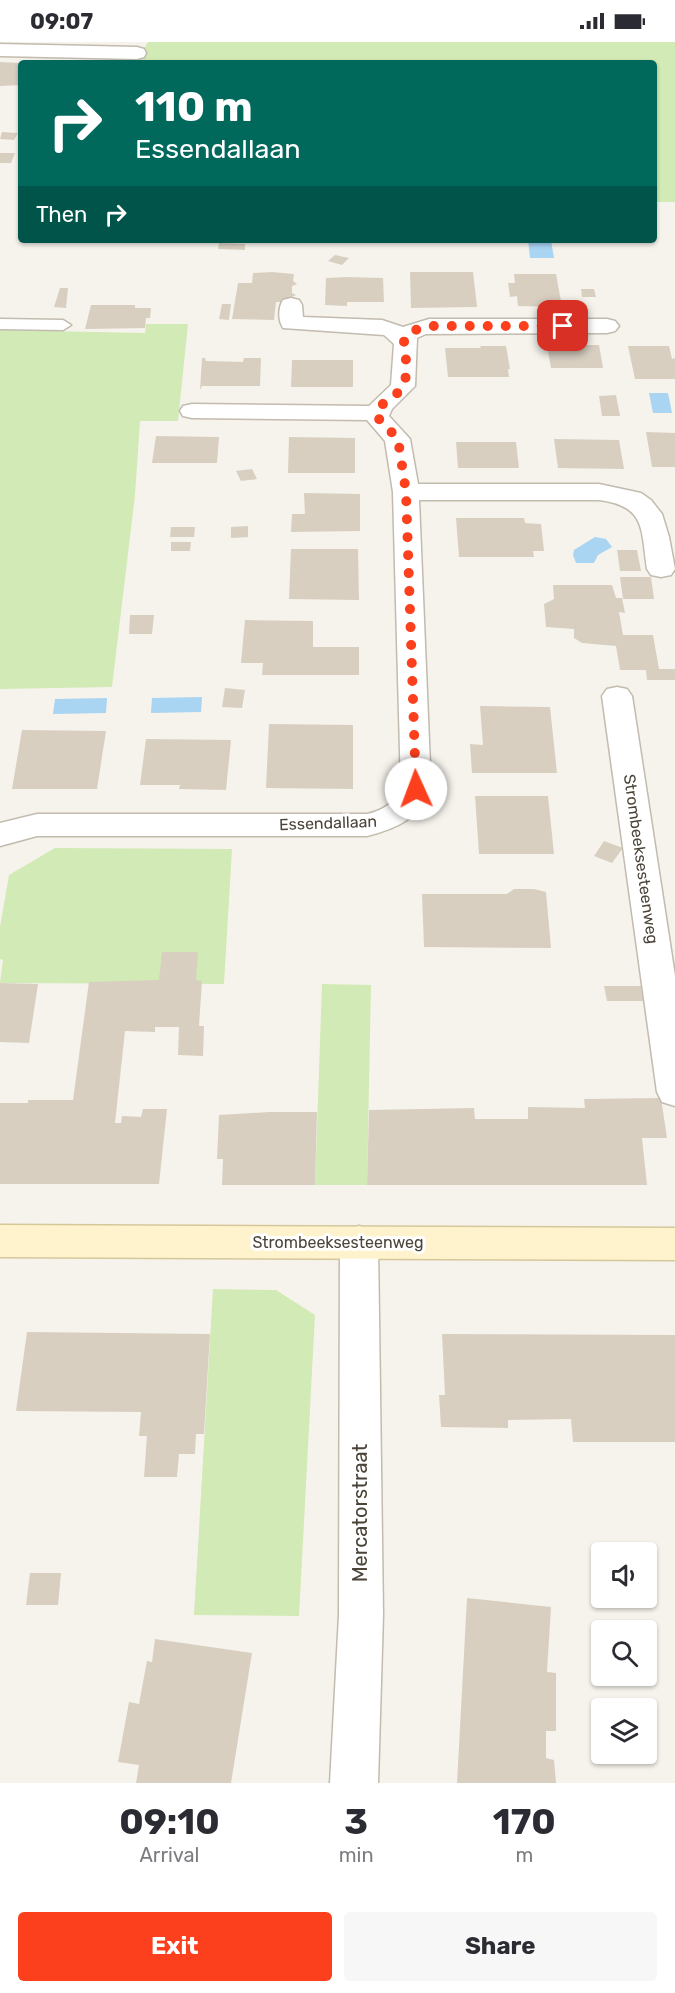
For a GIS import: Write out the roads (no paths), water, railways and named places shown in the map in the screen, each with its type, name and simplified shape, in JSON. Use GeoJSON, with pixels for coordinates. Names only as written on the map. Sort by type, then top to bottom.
{"type":"FeatureCollection","features":[{"type":"Feature","properties":{"kind":"street"},"geometry":{"type":"LineString","coordinates":[[0,50],[137,53]]}},
{"type":"Feature","properties":{"kind":"street"},"geometry":{"type":"LineString","coordinates":[[291,305],[291,323],[382,327],[392,330],[404,341]]}},
{"type":"Feature","properties":{"kind":"street"},"geometry":{"type":"LineString","coordinates":[[192,411],[376,413],[378,408],[404,386],[404,341],[412,331],[429,326],[607,326]]}},
{"type":"Feature","properties":{"kind":"street","name":"Essendallaan"},"geometry":{"type":"LineString","coordinates":[[0,835],[17,828],[38,825],[367,825],[385,821],[400,813],[411,802],[416,789],[406,492],[398,439],[377,417],[376,413]]}},
{"type":"Feature","properties":{"kind":"street"},"geometry":{"type":"LineString","coordinates":[[406,492],[599,492],[629,497],[641,503],[648,511],[661,570]]}},
{"type":"Feature","properties":{"kind":"street","name":"Strombeeksesteenweg"},"geometry":{"type":"LineString","coordinates":[[617,696],[675,1092]]}},
{"type":"Feature","properties":{"kind":"street","name":"Strombeeksesteenweg"},"geometry":{"type":"LineString","coordinates":[[0,1241],[675,1244]]}},
{"type":"Feature","properties":{"kind":"street","name":"Mercatorstraat"},"geometry":{"type":"LineString","coordinates":[[354,1783],[361,1615],[359,1242]]}},
{"type":"Feature","properties":{"kind":"lane"},"geometry":{"type":"LineString","coordinates":[[0,324],[63,325]]}},
{"type":"Feature","properties":{"kind":"water"},"geometry":{"type":"Polygon","coordinates":[[[528,243],[552,243],[554,258],[530,258],[528,243]]]}},
{"type":"Feature","properties":{"kind":"water"},"geometry":{"type":"Polygon","coordinates":[[[649,393],[668,393],[672,413],[653,413],[649,393]]]}},
{"type":"Feature","properties":{"kind":"water"},"geometry":{"type":"Polygon","coordinates":[[[595,537],[606,539],[612,547],[598,555],[594,563],[576,563],[574,550],[595,537]]]}},
{"type":"Feature","properties":{"kind":"water"},"geometry":{"type":"Polygon","coordinates":[[[202,697],[201,712],[151,713],[152,698],[202,697]]]}},
{"type":"Feature","properties":{"kind":"water"},"geometry":{"type":"Polygon","coordinates":[[[107,698],[106,713],[53,714],[55,699],[107,698]]]}}]}
